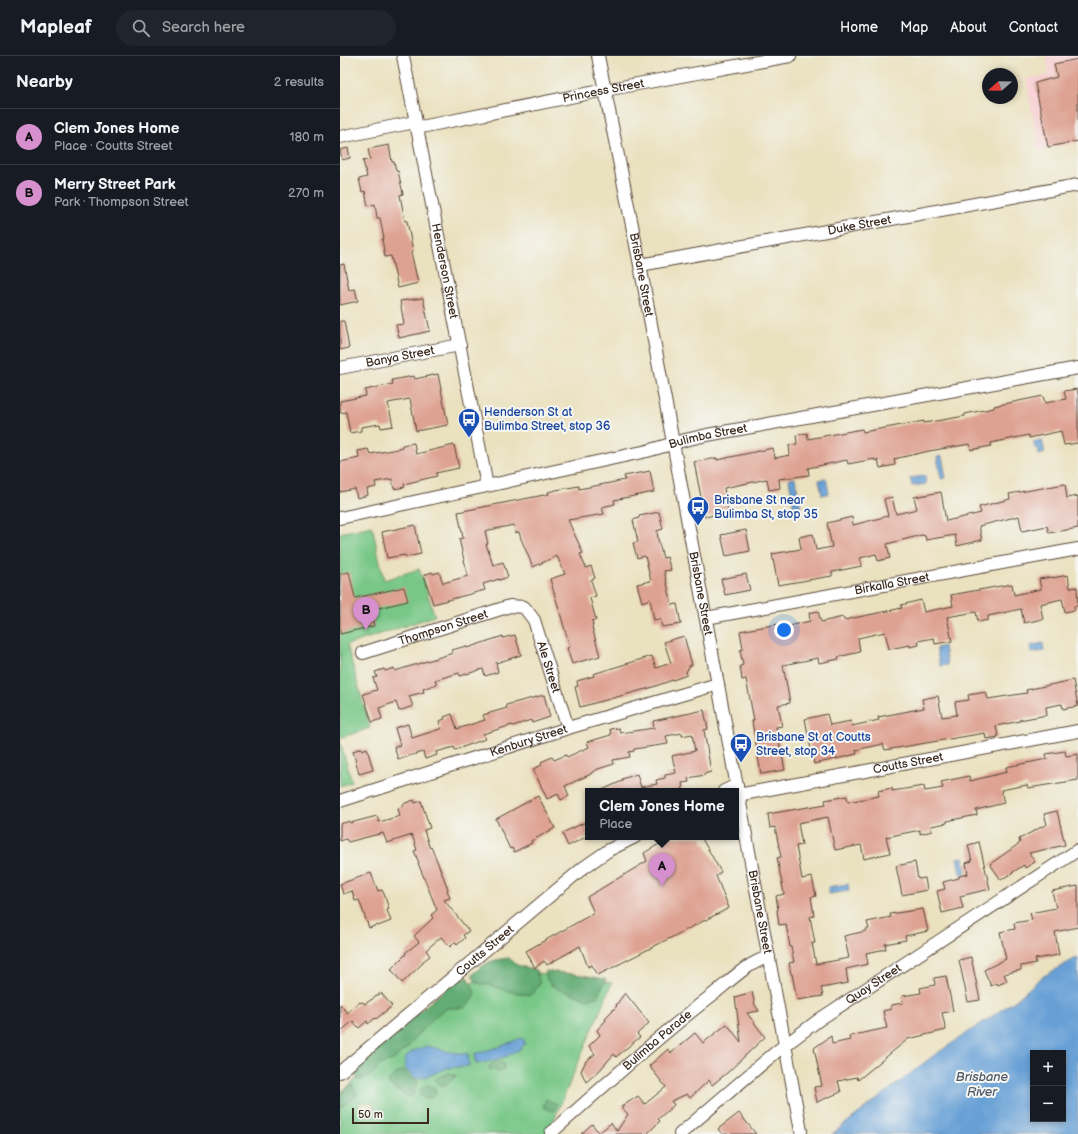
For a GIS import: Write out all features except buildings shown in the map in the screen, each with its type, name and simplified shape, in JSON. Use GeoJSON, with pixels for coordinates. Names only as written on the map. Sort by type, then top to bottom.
{"type":"FeatureCollection","features":[{"type":"Feature","properties":{"kind":"street","name":"Henderson Street"},"geometry":{"type":"LineString","coordinates":[[403,56],[487,486]]}},
{"type":"Feature","properties":{"kind":"street","name":"Brisbane Street"},"geometry":{"type":"LineString","coordinates":[[598,56],[640,265],[738,788]]}},
{"type":"Feature","properties":{"kind":"street","name":"Princess Street"},"geometry":{"type":"LineString","coordinates":[[340,137],[416,125],[790,56]]}},
{"type":"Feature","properties":{"kind":"street","name":"Duke Street"},"geometry":{"type":"LineString","coordinates":[[640,265],[1078,185]]}},
{"type":"Feature","properties":{"kind":"street","name":"Banya Street"},"geometry":{"type":"LineString","coordinates":[[340,368],[460,345]]}},
{"type":"Feature","properties":{"kind":"street","name":"Bulimba Street"},"geometry":{"type":"LineString","coordinates":[[340,518],[647,451],[707,435],[1078,368]]}},
{"type":"Feature","properties":{"kind":"street","name":"Birkalla Street"},"geometry":{"type":"LineString","coordinates":[[706,618],[1078,549]]}},
{"type":"Feature","properties":{"kind":"street","name":"Thompson Street"},"geometry":{"type":"LineString","coordinates":[[363,653],[510,606],[524,607]]}},
{"type":"Feature","properties":{"kind":"street","name":"Ale Street"},"geometry":{"type":"LineString","coordinates":[[524,607],[534,620],[568,728]]}},
{"type":"Feature","properties":{"kind":"street","name":"Kenbury Street"},"geometry":{"type":"LineString","coordinates":[[340,801],[568,728],[718,684]]}},
{"type":"Feature","properties":{"kind":"street","name":"Coutts Street"},"geometry":{"type":"LineString","coordinates":[[739,790],[1078,731]]}},
{"type":"Feature","properties":{"kind":"street","name":"Brisbane Street"},"geometry":{"type":"LineString","coordinates":[[739,795],[801,1131]]}},
{"type":"Feature","properties":{"kind":"street","name":"Coutts Street"},"geometry":{"type":"LineString","coordinates":[[340,1072],[583,868],[609,850],[629,840]]}},
{"type":"Feature","properties":{"kind":"street","name":"Quay Street"},"geometry":{"type":"LineString","coordinates":[[680,1134],[786,1045],[820,1019],[1078,850]]}},
{"type":"Feature","properties":{"kind":"street","name":"Bulimba Parade"},"geometry":{"type":"LineString","coordinates":[[550,1133],[697,1006],[751,964],[762,958],[769,957]]}},
{"type":"Feature","properties":{"kind":"shaded area"},"geometry":{"type":"Polygon","coordinates":[[[1046,56],[1078,56],[1078,142],[1039,150],[1026,79],[1049,75],[1046,56]]]}},
{"type":"Feature","properties":{"kind":"green space"},"geometry":{"type":"Polygon","coordinates":[[[372,526],[384,580],[419,569],[435,616],[347,645],[370,728],[340,738],[340,533],[372,526]]]}},
{"type":"Feature","properties":{"kind":"green space"},"geometry":{"type":"Polygon","coordinates":[[[340,741],[352,782],[340,786],[340,741]]]}},
{"type":"Feature","properties":{"kind":"green space"},"geometry":{"type":"Polygon","coordinates":[[[509,958],[517,965],[536,970],[540,983],[535,991],[530,995],[507,991],[478,983],[472,975],[489,962],[509,958]]]}},
{"type":"Feature","properties":{"kind":"green space"},"geometry":{"type":"Polygon","coordinates":[[[491,967],[612,983],[548,1134],[340,1134],[340,1093],[491,967]]]}},
{"type":"Feature","properties":{"kind":"green space"},"geometry":{"type":"Polygon","coordinates":[[[546,971],[606,979],[597,997],[588,999],[558,989],[551,985],[547,980],[546,971]]]}},
{"type":"Feature","properties":{"kind":"green space"},"geometry":{"type":"Polygon","coordinates":[[[467,977],[475,993],[472,1000],[465,1008],[448,1008],[438,1014],[419,1033],[407,1048],[393,1060],[380,1065],[370,1076],[358,1080],[353,1071],[353,1066],[458,979],[467,977]]]}},
{"type":"Feature","properties":{"kind":"green space"},"geometry":{"type":"Polygon","coordinates":[[[498,1061],[504,1064],[504,1069],[500,1072],[489,1069],[489,1066],[492,1063],[498,1061]]]}},
{"type":"Feature","properties":{"kind":"green space"},"geometry":{"type":"Polygon","coordinates":[[[404,1070],[410,1078],[418,1080],[413,1095],[409,1097],[392,1087],[388,1082],[393,1076],[404,1070]]]}},
{"type":"Feature","properties":{"kind":"green space"},"geometry":{"type":"Polygon","coordinates":[[[449,1073],[456,1075],[445,1085],[440,1086],[435,1079],[449,1073]]]}},
{"type":"Feature","properties":{"kind":"green space"},"geometry":{"type":"Polygon","coordinates":[[[352,1085],[358,1095],[340,1107],[340,1094],[352,1085]]]}},
{"type":"Feature","properties":{"kind":"green space"},"geometry":{"type":"Polygon","coordinates":[[[427,1085],[435,1088],[436,1094],[433,1097],[426,1099],[421,1096],[419,1092],[427,1085]]]}},
{"type":"Feature","properties":{"kind":"green space"},"geometry":{"type":"Polygon","coordinates":[[[546,1099],[557,1104],[553,1112],[543,1107],[546,1099]]]}},
{"type":"Feature","properties":{"kind":"sand"},"geometry":{"type":"Polygon","coordinates":[[[361,1102],[368,1104],[373,1103],[373,1108],[367,1117],[359,1106],[361,1102]]]}},
{"type":"Feature","properties":{"kind":"water"},"geometry":{"type":"Polygon","coordinates":[[[1042,440],[1045,453],[1039,455],[1038,448],[1035,448],[1033,442],[1042,440]]]}},
{"type":"Feature","properties":{"kind":"water"},"geometry":{"type":"Polygon","coordinates":[[[942,456],[946,478],[941,479],[937,457],[942,456]]]}},
{"type":"Feature","properties":{"kind":"water"},"geometry":{"type":"Polygon","coordinates":[[[925,476],[926,484],[912,486],[910,478],[925,476]]]}},
{"type":"Feature","properties":{"kind":"water"},"geometry":{"type":"Polygon","coordinates":[[[795,478],[801,508],[794,509],[789,479],[795,478]]]}},
{"type":"Feature","properties":{"kind":"water"},"geometry":{"type":"Polygon","coordinates":[[[826,478],[829,493],[822,495],[819,480],[826,478]]]}},
{"type":"Feature","properties":{"kind":"water"},"geometry":{"type":"Polygon","coordinates":[[[1043,643],[1044,651],[1031,653],[1030,646],[1043,643]]]}},
{"type":"Feature","properties":{"kind":"water"},"geometry":{"type":"Polygon","coordinates":[[[944,646],[947,665],[940,666],[936,648],[944,646]]]}},
{"type":"Feature","properties":{"kind":"water"},"geometry":{"type":"Polygon","coordinates":[[[963,857],[966,873],[960,874],[957,858],[963,857]]]}},
{"type":"Feature","properties":{"kind":"water"},"geometry":{"type":"Polygon","coordinates":[[[848,884],[849,891],[829,894],[828,887],[848,884]]]}},
{"type":"Feature","properties":{"kind":"water","name":"Brisbane River"},"geometry":{"type":"Polygon","coordinates":[[[1078,957],[1078,1134],[832,1134],[933,1056],[1016,1000],[1042,977],[1078,957]]]}},
{"type":"Feature","properties":{"kind":"water"},"geometry":{"type":"Polygon","coordinates":[[[521,1038],[525,1043],[517,1051],[504,1057],[476,1064],[474,1054],[499,1047],[521,1038]]]}},
{"type":"Feature","properties":{"kind":"water"},"geometry":{"type":"Polygon","coordinates":[[[428,1046],[450,1052],[468,1054],[469,1066],[448,1068],[426,1077],[414,1077],[406,1069],[406,1058],[417,1049],[428,1046]]]}},
{"type":"Feature","properties":{"kind":"place","name":"Henderson St at Bulimba Street, stop 36"},"geometry":{"type":"Point","coordinates":[469,438]}},
{"type":"Feature","properties":{"kind":"place","name":"Brisbane St near Bulimba St, stop 35"},"geometry":{"type":"Point","coordinates":[698,526]}},
{"type":"Feature","properties":{"kind":"place","name":"Merry Street Park"},"geometry":{"type":"Point","coordinates":[366,630]}},
{"type":"Feature","properties":{"kind":"place","name":"Brisbane St at Coutts Street, stop 34"},"geometry":{"type":"Point","coordinates":[741,764]}},
{"type":"Feature","properties":{"kind":"place","name":"Clem Jones Home"},"geometry":{"type":"Point","coordinates":[662,886]}}]}
